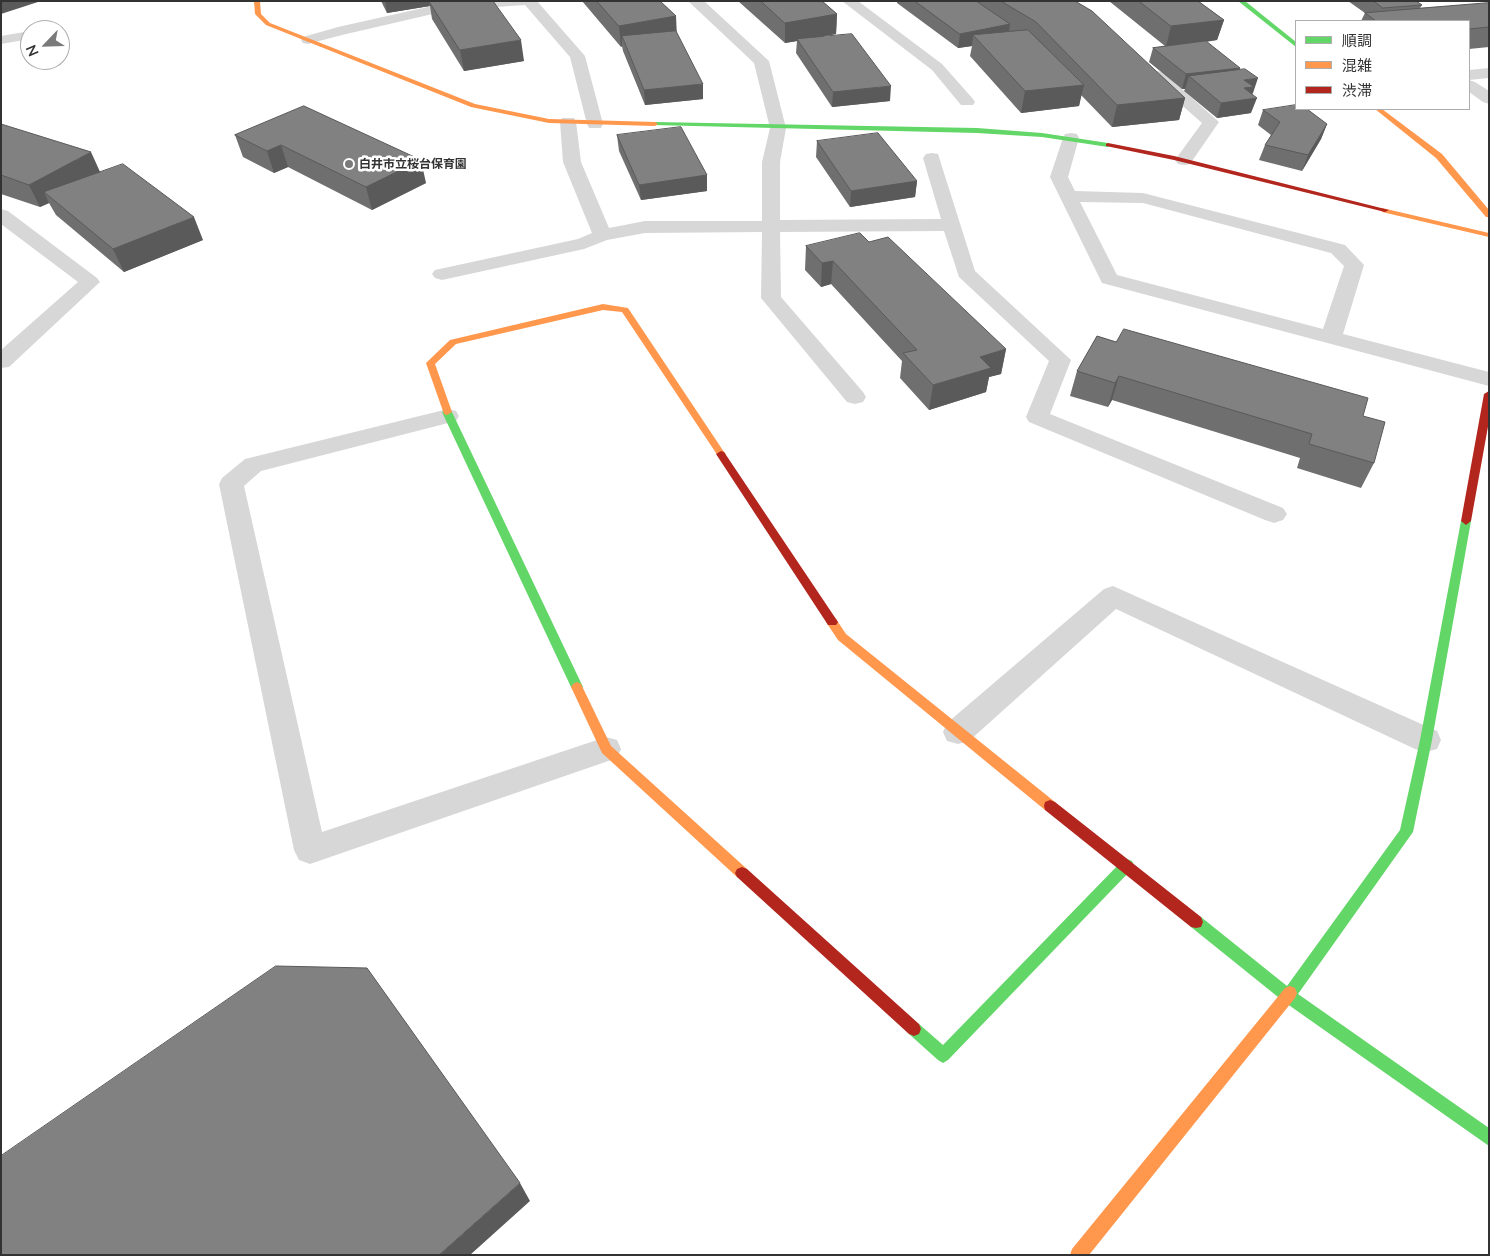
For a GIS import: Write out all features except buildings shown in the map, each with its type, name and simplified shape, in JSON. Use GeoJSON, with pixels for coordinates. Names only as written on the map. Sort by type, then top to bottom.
{"type":"FeatureCollection","features":[{"type":"Feature","properties":{"kind":"street"},"geometry":{"type":"LineString","coordinates":[[257,1],[255,8],[257,16],[268,24],[473,106],[549,122],[778,128],[967,129],[1024,132],[1071,138],[1184,160],[1489,235]]}},
{"type":"Feature","properties":{"kind":"street"},"geometry":{"type":"LineString","coordinates":[[308,40],[338,31],[450,6],[523,1]]}},
{"type":"Feature","properties":{"kind":"street"},"geometry":{"type":"LineString","coordinates":[[529,1],[577,56],[595,124]]}},
{"type":"Feature","properties":{"kind":"street"},"geometry":{"type":"LineString","coordinates":[[695,1],[761,61],[778,128],[771,162],[771,298],[855,397]]}},
{"type":"Feature","properties":{"kind":"street"},"geometry":{"type":"LineString","coordinates":[[849,1],[937,67],[967,102]]}},
{"type":"Feature","properties":{"kind":"street"},"geometry":{"type":"LineString","coordinates":[[1241,1],[1295,44]]}},
{"type":"Feature","properties":{"kind":"street"},"geometry":{"type":"LineString","coordinates":[[1,40],[20,37]]}},
{"type":"Feature","properties":{"kind":"street"},"geometry":{"type":"LineString","coordinates":[[1144,64],[1211,122],[1184,160]]}},
{"type":"Feature","properties":{"kind":"street"},"geometry":{"type":"LineString","coordinates":[[1470,75],[1489,73]]}},
{"type":"Feature","properties":{"kind":"street"},"geometry":{"type":"LineString","coordinates":[[1470,86],[1489,99]]}},
{"type":"Feature","properties":{"kind":"street"},"geometry":{"type":"LineString","coordinates":[[1379,110],[1439,156],[1489,216]]}},
{"type":"Feature","properties":{"kind":"street"},"geometry":{"type":"LineString","coordinates":[[568,122],[572,162],[602,235]]}},
{"type":"Feature","properties":{"kind":"street"},"geometry":{"type":"LineString","coordinates":[[1071,138],[1059,177],[1109,279],[1489,379]]}},
{"type":"Feature","properties":{"kind":"street"},"geometry":{"type":"LineString","coordinates":[[932,158],[966,272],[1060,360],[1037,417],[1274,514]]}},
{"type":"Feature","properties":{"kind":"street"},"geometry":{"type":"LineString","coordinates":[[1069,196],[1143,198],[1338,249],[1354,265],[1331,338]]}},
{"type":"Feature","properties":{"kind":"street"},"geometry":{"type":"LineString","coordinates":[[1,215],[90,282],[1,362]]}},
{"type":"Feature","properties":{"kind":"street"},"geometry":{"type":"LineString","coordinates":[[442,274],[584,243],[602,235],[645,227],[951,225]]}},
{"type":"Feature","properties":{"kind":"street"},"geometry":{"type":"LineString","coordinates":[[1127,865],[943,1055],[606,749],[448,416],[430,363],[453,342],[603,307],[625,310],[842,637],[958,732],[1127,865],[1288,996],[1489,1138]]}},
{"type":"Feature","properties":{"kind":"street"},"geometry":{"type":"LineString","coordinates":[[1078,1255],[1288,996],[1406,832],[1426,740],[1489,394]]}},
{"type":"Feature","properties":{"kind":"street"},"geometry":{"type":"LineString","coordinates":[[448,416],[253,465],[232,484],[310,850],[606,749]]}},
{"type":"Feature","properties":{"kind":"street"},"geometry":{"type":"LineString","coordinates":[[958,732],[1113,596],[1426,740]]}},
{"type":"Feature","properties":{"kind":"traffic: fast"},"geometry":{"type":"LineString","coordinates":[[1241,1],[1295,44]]}},
{"type":"Feature","properties":{"kind":"traffic: fast"},"geometry":{"type":"LineString","coordinates":[[655,124],[977,130],[1042,135],[1108,145]]}},
{"type":"Feature","properties":{"kind":"traffic: fast"},"geometry":{"type":"LineString","coordinates":[[447,412],[577,687]]}},
{"type":"Feature","properties":{"kind":"traffic: fast"},"geometry":{"type":"LineString","coordinates":[[1290,993],[1406,832],[1426,740],[1466,521]]}},
{"type":"Feature","properties":{"kind":"traffic: fast"},"geometry":{"type":"LineString","coordinates":[[914,1029],[943,1055],[1127,865]]}},
{"type":"Feature","properties":{"kind":"traffic: fast"},"geometry":{"type":"LineString","coordinates":[[1196,922],[1288,996],[1489,1138]]}},
{"type":"Feature","properties":{"kind":"traffic: slow"},"geometry":{"type":"LineString","coordinates":[[257,1],[256,8],[258,14],[268,24],[473,106],[549,121],[655,124]]}},
{"type":"Feature","properties":{"kind":"traffic: slow"},"geometry":{"type":"LineString","coordinates":[[1379,110],[1439,156],[1489,215]]}},
{"type":"Feature","properties":{"kind":"traffic: slow"},"geometry":{"type":"LineString","coordinates":[[1385,210],[1489,235]]}},
{"type":"Feature","properties":{"kind":"traffic: slow"},"geometry":{"type":"LineString","coordinates":[[447,412],[430,363],[453,342],[603,307],[625,310],[721,454]]}},
{"type":"Feature","properties":{"kind":"traffic: slow"},"geometry":{"type":"LineString","coordinates":[[832,622],[842,637],[1050,806]]}},
{"type":"Feature","properties":{"kind":"traffic: slow"},"geometry":{"type":"LineString","coordinates":[[577,687],[606,749],[742,873]]}},
{"type":"Feature","properties":{"kind":"traffic: slow"},"geometry":{"type":"LineString","coordinates":[[1078,1255],[1290,993]]}},
{"type":"Feature","properties":{"kind":"traffic: jam"},"geometry":{"type":"LineString","coordinates":[[1108,145],[1174,158],[1385,210]]}},
{"type":"Feature","properties":{"kind":"traffic: jam"},"geometry":{"type":"LineString","coordinates":[[1466,521],[1489,394]]}},
{"type":"Feature","properties":{"kind":"traffic: jam"},"geometry":{"type":"LineString","coordinates":[[721,454],[832,622]]}},
{"type":"Feature","properties":{"kind":"traffic: jam"},"geometry":{"type":"LineString","coordinates":[[1050,806],[1196,922]]}},
{"type":"Feature","properties":{"kind":"traffic: jam"},"geometry":{"type":"LineString","coordinates":[[742,873],[914,1029]]}},
{"type":"Feature","properties":{"kind":"place","name":"白井市立桜台保育園"},"geometry":{"type":"Point","coordinates":[349,164]}}]}
